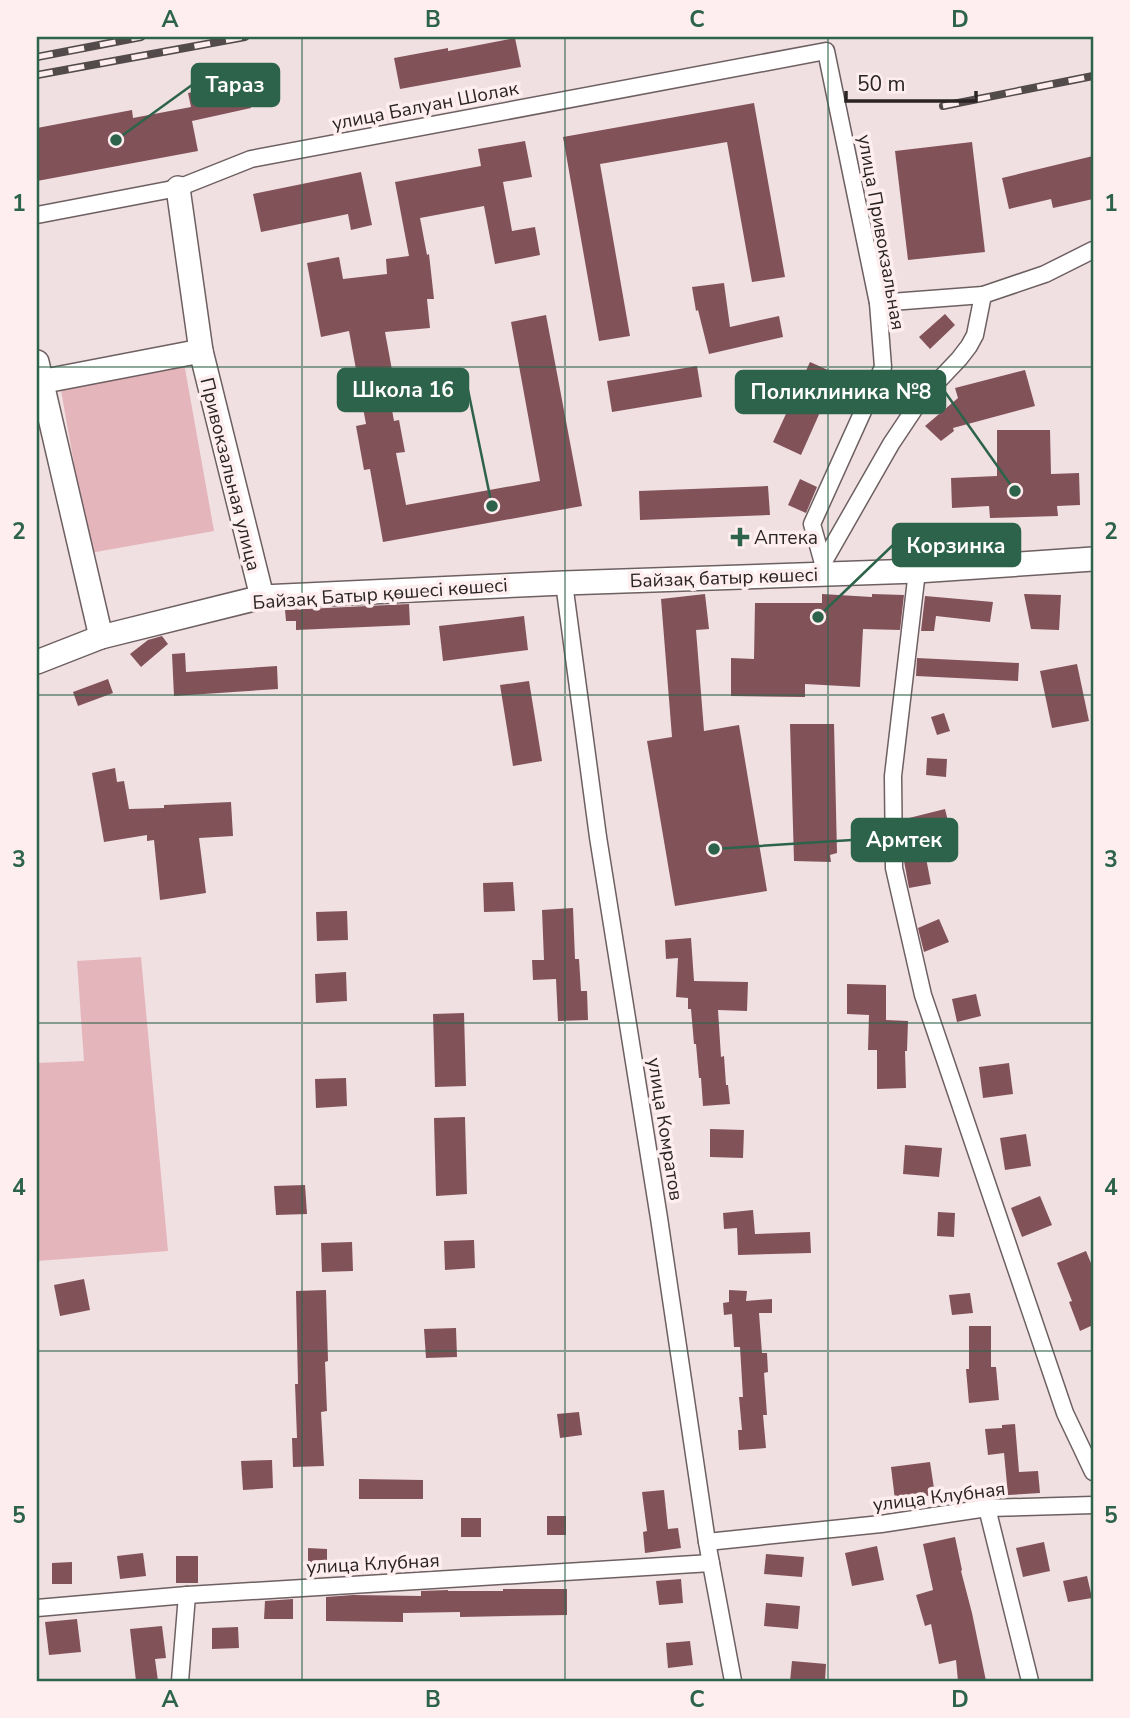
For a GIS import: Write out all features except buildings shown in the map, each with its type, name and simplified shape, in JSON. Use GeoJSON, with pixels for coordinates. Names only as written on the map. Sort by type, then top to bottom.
{"type":"FeatureCollection","features":[{"type":"Feature","properties":{"kind":"main road","name":"Привокзальная улица"},"geometry":{"type":"LineString","coordinates":[[178,188],[201,351],[262,597]]}},
{"type":"Feature","properties":{"kind":"main road","name":"Привокзальная улица"},"geometry":{"type":"LineString","coordinates":[[102,637],[39,372],[201,351]]}},
{"type":"Feature","properties":{"kind":"main road","name":"Байзақ батыр көшесі"},"geometry":{"type":"LineString","coordinates":[[564,583],[825,569],[917,571],[1093,559]]}},
{"type":"Feature","properties":{"kind":"main road","name":"Байзақ Батыр қөшесі көшесі"},"geometry":{"type":"LineString","coordinates":[[37,662],[102,637],[262,597],[564,583]]}},
{"type":"Feature","properties":{"kind":"street","name":"улица Балуан Шолак"},"geometry":{"type":"LineString","coordinates":[[37,215],[178,188],[251,159],[826,51]]}},
{"type":"Feature","properties":{"kind":"street","name":"улица Привокзальная"},"geometry":{"type":"LineString","coordinates":[[825,569],[812,524],[883,367],[878,303],[826,51]]}},
{"type":"Feature","properties":{"kind":"street"},"geometry":{"type":"LineString","coordinates":[[878,303],[983,295],[1045,274],[1093,250]]}},
{"type":"Feature","properties":{"kind":"street"},"geometry":{"type":"LineString","coordinates":[[825,569],[891,444],[921,399],[969,346],[975,335],[983,295]]}},
{"type":"Feature","properties":{"kind":"street"},"geometry":{"type":"LineString","coordinates":[[917,571],[893,776],[894,867],[923,995],[1065,1413],[1093,1472]]}},
{"type":"Feature","properties":{"kind":"street","name":"улица Комратов"},"geometry":{"type":"LineString","coordinates":[[564,583],[598,837],[707,1542],[733,1681]]}},
{"type":"Feature","properties":{"kind":"street","name":"улица Клубная"},"geometry":{"type":"LineString","coordinates":[[707,1542],[881,1524],[987,1508],[1093,1506]]}},
{"type":"Feature","properties":{"kind":"street"},"geometry":{"type":"LineString","coordinates":[[987,1508],[1030,1681]]}},
{"type":"Feature","properties":{"kind":"street","name":"улица Клубная"},"geometry":{"type":"LineString","coordinates":[[37,1608],[187,1595],[711,1563]]}},
{"type":"Feature","properties":{"kind":"street"},"geometry":{"type":"LineString","coordinates":[[180,1681],[187,1595]]}},
{"type":"Feature","properties":{"kind":"shaded area"},"geometry":{"type":"Polygon","coordinates":[[[184,363],[214,531],[90,553],[60,385],[184,363]]]}},
{"type":"Feature","properties":{"kind":"shaded area"},"geometry":{"type":"Polygon","coordinates":[[[141,957],[168,1251],[37,1261],[37,1063],[84,1061],[77,961],[141,957]]]}},
{"type":"Feature","properties":{"kind":"railway"},"geometry":{"type":"LineString","coordinates":[[37,57],[141,37]]}},
{"type":"Feature","properties":{"kind":"railway"},"geometry":{"type":"LineString","coordinates":[[37,75],[245,37]]}},
{"type":"Feature","properties":{"kind":"railway"},"geometry":{"type":"LineString","coordinates":[[943,106],[1093,76]]}},
{"type":"Feature","properties":{"kind":"place","name":"Тараз"},"geometry":{"type":"Point","coordinates":[116,140]}},
{"type":"Feature","properties":{"kind":"place","name":"Поликлиника №8"},"geometry":{"type":"Point","coordinates":[1015,491]}},
{"type":"Feature","properties":{"kind":"place","name":"Школа 16"},"geometry":{"type":"Point","coordinates":[492,506]}},
{"type":"Feature","properties":{"kind":"place","name":"Аптека"},"geometry":{"type":"Point","coordinates":[740,537]}},
{"type":"Feature","properties":{"kind":"place","name":"Корзинка"},"geometry":{"type":"Point","coordinates":[818,617]}},
{"type":"Feature","properties":{"kind":"place","name":"Армтек"},"geometry":{"type":"Point","coordinates":[714,849]}}]}
